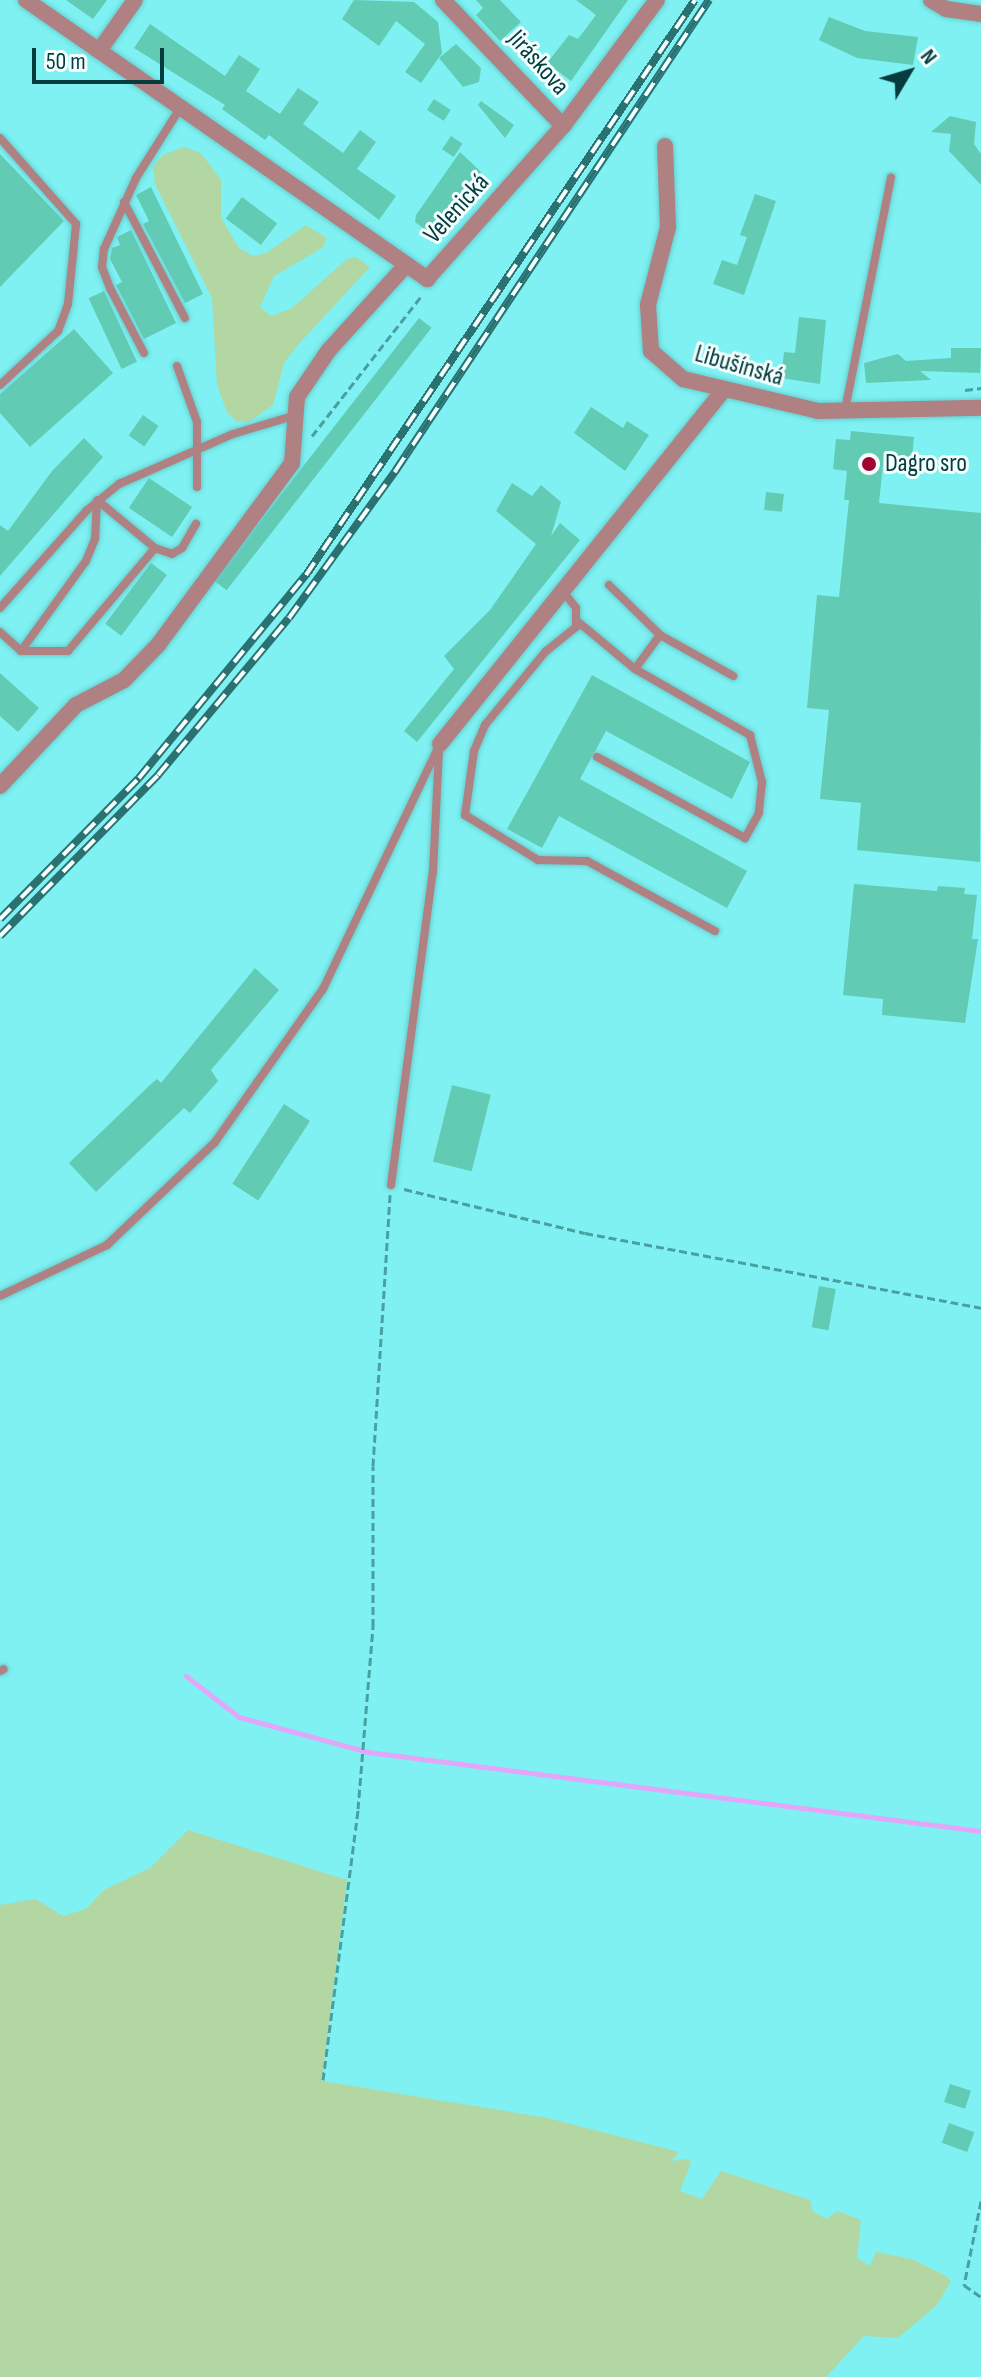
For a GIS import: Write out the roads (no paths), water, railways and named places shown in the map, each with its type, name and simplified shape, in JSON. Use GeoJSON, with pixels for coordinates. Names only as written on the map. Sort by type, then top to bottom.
{"type":"FeatureCollection","features":[{"type":"Feature","properties":{"kind":"street"},"geometry":{"type":"LineString","coordinates":[[26,0],[406,265]]}},
{"type":"Feature","properties":{"kind":"street"},"geometry":{"type":"LineString","coordinates":[[99,51],[135,0]]}},
{"type":"Feature","properties":{"kind":"street","name":"Jiráskova"},"geometry":{"type":"LineString","coordinates":[[443,0],[563,126]]}},
{"type":"Feature","properties":{"kind":"street","name":"Velenická"},"geometry":{"type":"LineString","coordinates":[[0,786],[76,705],[124,680],[158,645],[274,494],[292,463],[293,416],[297,397],[329,350],[406,265],[427,279],[563,126],[657,0]]}},
{"type":"Feature","properties":{"kind":"street"},"geometry":{"type":"LineString","coordinates":[[931,0],[946,9],[981,14]]}},
{"type":"Feature","properties":{"kind":"street","name":"Libušínská"},"geometry":{"type":"LineString","coordinates":[[665,146],[668,227],[648,305],[651,351],[683,379],[722,392],[845,411],[981,408]]}},
{"type":"Feature","properties":{"kind":"street"},"geometry":{"type":"LineString","coordinates":[[440,744],[722,392]]}},
{"type":"Feature","properties":{"kind":"lane"},"geometry":{"type":"LineString","coordinates":[[144,353],[102,267],[124,202],[180,108]]}},
{"type":"Feature","properties":{"kind":"lane"},"geometry":{"type":"LineString","coordinates":[[0,138],[76,224],[68,304],[58,331],[0,385]]}},
{"type":"Feature","properties":{"kind":"lane"},"geometry":{"type":"LineString","coordinates":[[845,411],[891,177]]}},
{"type":"Feature","properties":{"kind":"lane"},"geometry":{"type":"LineString","coordinates":[[124,202],[185,318]]}},
{"type":"Feature","properties":{"kind":"lane"},"geometry":{"type":"LineString","coordinates":[[177,366],[190,396],[199,448],[197,487]]}},
{"type":"Feature","properties":{"kind":"lane"},"geometry":{"type":"LineString","coordinates":[[0,608],[97,500],[119,484],[199,448],[293,416]]}},
{"type":"Feature","properties":{"kind":"lane"},"geometry":{"type":"LineString","coordinates":[[97,500],[155,548],[172,554],[182,548],[196,524]]}},
{"type":"Feature","properties":{"kind":"lane"},"geometry":{"type":"LineString","coordinates":[[21,651],[86,561],[95,539],[97,500]]}},
{"type":"Feature","properties":{"kind":"lane"},"geometry":{"type":"LineString","coordinates":[[0,632],[21,651],[68,651],[155,548]]}},
{"type":"Feature","properties":{"kind":"lane"},"geometry":{"type":"LineString","coordinates":[[609,585],[660,635],[733,676]]}},
{"type":"Feature","properties":{"kind":"lane"},"geometry":{"type":"LineString","coordinates":[[562,589],[573,602],[577,621],[635,669],[750,735],[762,782],[759,813],[745,838],[597,757]]}},
{"type":"Feature","properties":{"kind":"lane"},"geometry":{"type":"LineString","coordinates":[[577,621],[485,725],[474,751],[465,815],[538,860],[587,861],[715,931]]}},
{"type":"Feature","properties":{"kind":"lane"},"geometry":{"type":"LineString","coordinates":[[635,669],[660,635]]}},
{"type":"Feature","properties":{"kind":"lane"},"geometry":{"type":"LineString","coordinates":[[391,1185],[433,872],[440,744]]}},
{"type":"Feature","properties":{"kind":"lane"},"geometry":{"type":"LineString","coordinates":[[0,1296],[107,1245],[215,1142],[323,989],[440,744]]}},
{"type":"Feature","properties":{"kind":"waterway"},"geometry":{"type":"LineString","coordinates":[[186,1676],[239,1717],[368,1752],[981,1831]]}},
{"type":"Feature","properties":{"kind":"railway"},"geometry":{"type":"LineString","coordinates":[[0,919],[139,778],[306,575],[695,0]]}},
{"type":"Feature","properties":{"kind":"railway"},"geometry":{"type":"LineString","coordinates":[[0,936],[158,775],[289,618],[396,470],[709,0]]}},
{"type":"Feature","properties":{"kind":"place","name":"Dagro sro"},"geometry":{"type":"Point","coordinates":[869,464]}}]}
